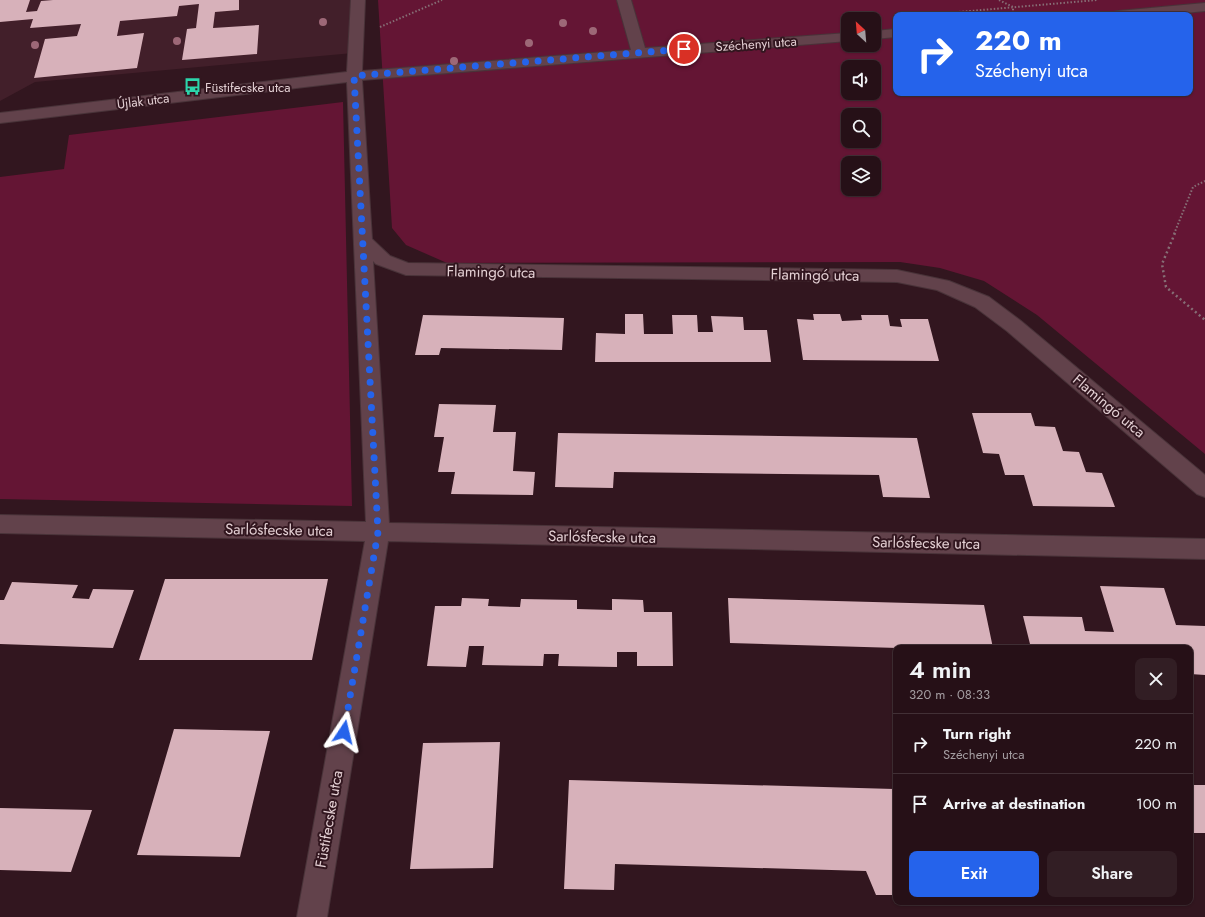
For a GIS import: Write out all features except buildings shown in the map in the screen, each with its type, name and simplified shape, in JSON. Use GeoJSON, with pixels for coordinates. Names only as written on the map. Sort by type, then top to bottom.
{"type":"FeatureCollection","features":[{"type":"Feature","properties":{"kind":"street"},"geometry":{"type":"LineString","coordinates":[[354,76],[358,0]]}},
{"type":"Feature","properties":{"kind":"street"},"geometry":{"type":"LineString","coordinates":[[624,0],[639,53]]}},
{"type":"Feature","properties":{"kind":"street"},"geometry":{"type":"LineString","coordinates":[[1151,12],[1205,7]]}},
{"type":"Feature","properties":{"kind":"street"},"geometry":{"type":"LineString","coordinates":[[881,34],[893,33]]}},
{"type":"Feature","properties":{"kind":"street","name":"Széchenyi utca"},"geometry":{"type":"LineString","coordinates":[[354,76],[841,38]]}},
{"type":"Feature","properties":{"kind":"street","name":"Újlak utca"},"geometry":{"type":"LineString","coordinates":[[0,118],[354,76]]}},
{"type":"Feature","properties":{"kind":"street","name":"Füstifecske utca"},"geometry":{"type":"LineString","coordinates":[[312,917],[378,532],[354,76]]}},
{"type":"Feature","properties":{"kind":"street","name":"Flamingó utca"},"geometry":{"type":"LineString","coordinates":[[362,240],[383,260],[406,270],[897,276],[942,285],[982,302],[1014,326],[1205,488]]}},
{"type":"Feature","properties":{"kind":"street","name":"Sarlósfecske utca"},"geometry":{"type":"LineString","coordinates":[[0,524],[1205,549]]}},
{"type":"Feature","properties":{"kind":"path"},"geometry":{"type":"LineString","coordinates":[[356,38],[442,0]]}},
{"type":"Feature","properties":{"kind":"path"},"geometry":{"type":"LineString","coordinates":[[999,0],[1013,8]]}},
{"type":"Feature","properties":{"kind":"path"},"geometry":{"type":"LineString","coordinates":[[962,12],[1097,0]]}},
{"type":"Feature","properties":{"kind":"path"},"geometry":{"type":"LineString","coordinates":[[1205,181],[1193,187],[1162,264],[1166,287],[1205,320]]}},
{"type":"Feature","properties":{"kind":"shaded area"},"geometry":{"type":"Polygon","coordinates":[[[0,0],[350,0],[353,53],[35,82],[0,101],[0,0]]]}},
{"type":"Feature","properties":{"kind":"shaded area"},"geometry":{"type":"Polygon","coordinates":[[[378,0],[1205,0],[1205,454],[1037,315],[984,281],[940,268],[900,262],[447,263],[406,245],[392,228],[378,0]]]}},
{"type":"Feature","properties":{"kind":"shaded area"},"geometry":{"type":"Polygon","coordinates":[[[343,102],[352,506],[0,499],[0,177],[64,169],[69,135],[343,102]]]}},
{"type":"Feature","properties":{"kind":"place","name":"Füstifecske utca"},"geometry":{"type":"Point","coordinates":[192,87]}},
{"type":"Feature","properties":{"kind":"route"},"geometry":{"type":"LineString","coordinates":[[344,732],[378,532],[354,76],[684,49]]}}]}
